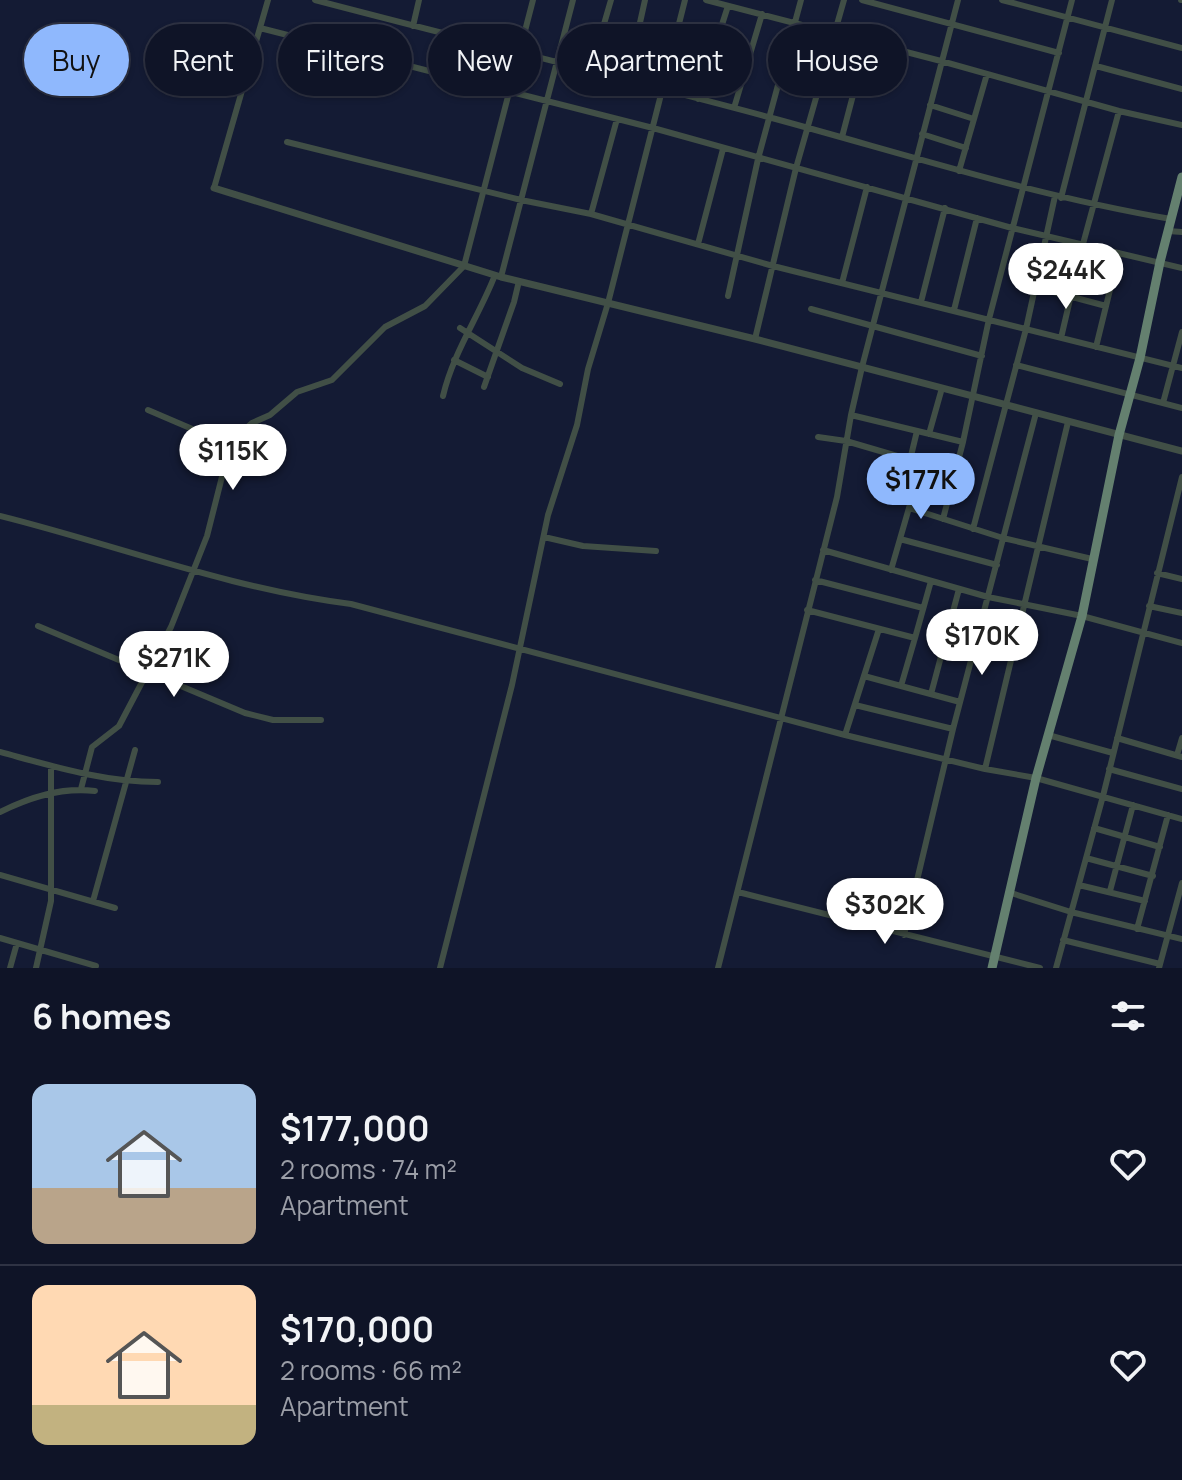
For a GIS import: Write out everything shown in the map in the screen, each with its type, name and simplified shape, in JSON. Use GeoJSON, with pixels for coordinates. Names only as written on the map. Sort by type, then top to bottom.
{"type":"FeatureCollection","features":[{"type":"Feature","properties":{"kind":"main road"},"geometry":{"type":"LineString","coordinates":[[992,968],[1036,778],[1082,616],[1119,435],[1181,184]]}},
{"type":"Feature","properties":{"kind":"street"},"geometry":{"type":"LineString","coordinates":[[261,24],[268,0]]}},
{"type":"Feature","properties":{"kind":"street"},"geometry":{"type":"LineString","coordinates":[[315,0],[428,30]]}},
{"type":"Feature","properties":{"kind":"street"},"geometry":{"type":"LineString","coordinates":[[413,26],[419,0]]}},
{"type":"Feature","properties":{"kind":"street"},"geometry":{"type":"LineString","coordinates":[[527,24],[533,0]]}},
{"type":"Feature","properties":{"kind":"street"},"geometry":{"type":"LineString","coordinates":[[567,24],[573,0]]}},
{"type":"Feature","properties":{"kind":"street"},"geometry":{"type":"LineString","coordinates":[[604,24],[611,0]]}},
{"type":"Feature","properties":{"kind":"street"},"geometry":{"type":"LineString","coordinates":[[640,24],[645,0]]}},
{"type":"Feature","properties":{"kind":"street"},"geometry":{"type":"LineString","coordinates":[[679,24],[685,0]]}},
{"type":"Feature","properties":{"kind":"street"},"geometry":{"type":"LineString","coordinates":[[706,0],[799,24]]}},
{"type":"Feature","properties":{"kind":"street"},"geometry":{"type":"LineString","coordinates":[[728,296],[758,159],[801,0]]}},
{"type":"Feature","properties":{"kind":"street"},"geometry":{"type":"LineString","coordinates":[[837,24],[844,0]]}},
{"type":"Feature","properties":{"kind":"street"},"geometry":{"type":"LineString","coordinates":[[862,0],[1059,53]]}},
{"type":"Feature","properties":{"kind":"street"},"geometry":{"type":"LineString","coordinates":[[718,968],[837,497],[862,367],[958,0]]}},
{"type":"Feature","properties":{"kind":"street"},"geometry":{"type":"LineString","coordinates":[[1002,0],[1182,48]]}},
{"type":"Feature","properties":{"kind":"street"},"geometry":{"type":"LineString","coordinates":[[943,519],[974,397],[989,319],[1072,0]]}},
{"type":"Feature","properties":{"kind":"street"},"geometry":{"type":"LineString","coordinates":[[973,529],[1026,329],[1046,236],[1086,102],[1112,0]]}},
{"type":"Feature","properties":{"kind":"street"},"geometry":{"type":"LineString","coordinates":[[698,99],[728,6]]}},
{"type":"Feature","properties":{"kind":"street"},"geometry":{"type":"LineString","coordinates":[[734,108],[762,14]]}},
{"type":"Feature","properties":{"kind":"street"},"geometry":{"type":"LineString","coordinates":[[262,29],[428,71]]}},
{"type":"Feature","properties":{"kind":"street"},"geometry":{"type":"LineString","coordinates":[[907,52],[1119,111],[1182,125]]}},
{"type":"Feature","properties":{"kind":"street"},"geometry":{"type":"LineString","coordinates":[[443,396],[454,360],[498,276],[521,200],[557,64],[541,60]]}},
{"type":"Feature","properties":{"kind":"street"},"geometry":{"type":"LineString","coordinates":[[1096,66],[1182,89]]}},
{"type":"Feature","properties":{"kind":"street"},"geometry":{"type":"LineString","coordinates":[[959,171],[987,74]]}},
{"type":"Feature","properties":{"kind":"street"},"geometry":{"type":"LineString","coordinates":[[240,96],[214,188],[498,276],[755,339],[1182,451]]}},
{"type":"Feature","properties":{"kind":"street"},"geometry":{"type":"LineString","coordinates":[[81,789],[92,747],[119,726],[149,672],[194,570],[207,536],[232,446],[252,423],[270,415],[289,398],[332,380],[385,327],[425,306],[464,266],[508,96]]}},
{"type":"Feature","properties":{"kind":"street"},"geometry":{"type":"LineString","coordinates":[[524,96],[653,128],[1012,228],[1182,268]]}},
{"type":"Feature","properties":{"kind":"street"},"geometry":{"type":"LineString","coordinates":[[440,968],[544,537],[661,96]]}},
{"type":"Feature","properties":{"kind":"street"},"geometry":{"type":"LineString","coordinates":[[686,96],[1022,189],[1093,206],[1171,219]]}},
{"type":"Feature","properties":{"kind":"street"},"geometry":{"type":"LineString","coordinates":[[755,339],[816,96]]}},
{"type":"Feature","properties":{"kind":"street"},"geometry":{"type":"LineString","coordinates":[[842,137],[853,96]]}},
{"type":"Feature","properties":{"kind":"street"},"geometry":{"type":"LineString","coordinates":[[930,105],[974,119]]}},
{"type":"Feature","properties":{"kind":"street"},"geometry":{"type":"LineString","coordinates":[[1061,338],[1119,111]]}},
{"type":"Feature","properties":{"kind":"street"},"geometry":{"type":"LineString","coordinates":[[591,214],[617,119]]}},
{"type":"Feature","properties":{"kind":"street"},"geometry":{"type":"LineString","coordinates":[[922,134],[966,148]]}},
{"type":"Feature","properties":{"kind":"street"},"geometry":{"type":"LineString","coordinates":[[287,142],[483,191],[591,214],[773,266],[1182,368]]}},
{"type":"Feature","properties":{"kind":"street"},"geometry":{"type":"LineString","coordinates":[[698,244],[723,149]]}},
{"type":"Feature","properties":{"kind":"street"},"geometry":{"type":"LineString","coordinates":[[842,283],[867,187]]}},
{"type":"Feature","properties":{"kind":"street"},"geometry":{"type":"LineString","coordinates":[[921,302],[945,208]]}},
{"type":"Feature","properties":{"kind":"street"},"geometry":{"type":"LineString","coordinates":[[954,310],[977,218]]}},
{"type":"Feature","properties":{"kind":"street"},"geometry":{"type":"LineString","coordinates":[[1168,231],[1182,232]]}},
{"type":"Feature","properties":{"kind":"street"},"geometry":{"type":"LineString","coordinates":[[1096,347],[1119,253]]}},
{"type":"Feature","properties":{"kind":"street"},"geometry":{"type":"LineString","coordinates":[[484,387],[519,281]]}},
{"type":"Feature","properties":{"kind":"street"},"geometry":{"type":"LineString","coordinates":[[1035,287],[1106,306]]}},
{"type":"Feature","properties":{"kind":"street"},"geometry":{"type":"LineString","coordinates":[[811,309],[982,356]]}},
{"type":"Feature","properties":{"kind":"street"},"geometry":{"type":"LineString","coordinates":[[460,328],[522,368],[560,384]]}},
{"type":"Feature","properties":{"kind":"street"},"geometry":{"type":"LineString","coordinates":[[1163,403],[1182,332]]}},
{"type":"Feature","properties":{"kind":"street"},"geometry":{"type":"LineString","coordinates":[[454,360],[488,377]]}},
{"type":"Feature","properties":{"kind":"street"},"geometry":{"type":"LineString","coordinates":[[1016,365],[1182,408]]}},
{"type":"Feature","properties":{"kind":"street"},"geometry":{"type":"LineString","coordinates":[[929,434],[942,388]]}},
{"type":"Feature","properties":{"kind":"street"},"geometry":{"type":"LineString","coordinates":[[148,410],[232,446]]}},
{"type":"Feature","properties":{"kind":"street"},"geometry":{"type":"LineString","coordinates":[[904,935],[945,760],[1036,413]]}},
{"type":"Feature","properties":{"kind":"street"},"geometry":{"type":"LineString","coordinates":[[851,415],[963,442]]}},
{"type":"Feature","properties":{"kind":"street"},"geometry":{"type":"LineString","coordinates":[[985,769],[1068,422]]}},
{"type":"Feature","properties":{"kind":"street"},"geometry":{"type":"LineString","coordinates":[[910,460],[917,431]]}},
{"type":"Feature","properties":{"kind":"street"},"geometry":{"type":"LineString","coordinates":[[818,437],[846,441],[955,473]]}},
{"type":"Feature","properties":{"kind":"street"},"geometry":{"type":"LineString","coordinates":[[891,570],[922,463]]}},
{"type":"Feature","properties":{"kind":"street"},"geometry":{"type":"LineString","coordinates":[[1056,968],[1103,796],[1182,477]]}},
{"type":"Feature","properties":{"kind":"street"},"geometry":{"type":"LineString","coordinates":[[909,508],[1003,538],[1092,559]]}},
{"type":"Feature","properties":{"kind":"street"},"geometry":{"type":"LineString","coordinates":[[0,516],[194,570],[318,600],[351,604],[845,735],[945,760],[1036,778],[1182,819]]}},
{"type":"Feature","properties":{"kind":"street"},"geometry":{"type":"LineString","coordinates":[[544,537],[583,546],[656,551]]}},
{"type":"Feature","properties":{"kind":"street"},"geometry":{"type":"LineString","coordinates":[[900,539],[997,565]]}},
{"type":"Feature","properties":{"kind":"street"},"geometry":{"type":"LineString","coordinates":[[823,550],[988,597],[1082,616],[1182,643]]}},
{"type":"Feature","properties":{"kind":"street"},"geometry":{"type":"LineString","coordinates":[[1157,573],[1182,579]]}},
{"type":"Feature","properties":{"kind":"street"},"geometry":{"type":"LineString","coordinates":[[815,580],[923,608]]}},
{"type":"Feature","properties":{"kind":"street"},"geometry":{"type":"LineString","coordinates":[[901,686],[931,581]]}},
{"type":"Feature","properties":{"kind":"street"},"geometry":{"type":"LineString","coordinates":[[931,694],[959,589]]}},
{"type":"Feature","properties":{"kind":"street"},"geometry":{"type":"LineString","coordinates":[[1149,606],[1182,613]]}},
{"type":"Feature","properties":{"kind":"street"},"geometry":{"type":"LineString","coordinates":[[807,610],[915,638]]}},
{"type":"Feature","properties":{"kind":"street"},"geometry":{"type":"LineString","coordinates":[[38,626],[245,713],[273,720],[321,720]]}},
{"type":"Feature","properties":{"kind":"street"},"geometry":{"type":"LineString","coordinates":[[845,735],[879,629]]}},
{"type":"Feature","properties":{"kind":"street"},"geometry":{"type":"LineString","coordinates":[[864,676],[960,702]]}},
{"type":"Feature","properties":{"kind":"street"},"geometry":{"type":"LineString","coordinates":[[855,705],[953,729]]}},
{"type":"Feature","properties":{"kind":"street"},"geometry":{"type":"LineString","coordinates":[[1048,735],[1113,753]]}},
{"type":"Feature","properties":{"kind":"street"},"geometry":{"type":"LineString","coordinates":[[1117,738],[1180,756],[1182,738]]}},
{"type":"Feature","properties":{"kind":"street"},"geometry":{"type":"LineString","coordinates":[[93,901],[135,750]]}},
{"type":"Feature","properties":{"kind":"street"},"geometry":{"type":"LineString","coordinates":[[0,752],[126,782],[158,782]]}},
{"type":"Feature","properties":{"kind":"street"},"geometry":{"type":"LineString","coordinates":[[36,968],[51,890],[51,766]]}},
{"type":"Feature","properties":{"kind":"street"},"geometry":{"type":"LineString","coordinates":[[1109,769],[1182,789]]}},
{"type":"Feature","properties":{"kind":"street"},"geometry":{"type":"LineString","coordinates":[[0,812],[52,792],[95,791]]}},
{"type":"Feature","properties":{"kind":"street"},"geometry":{"type":"LineString","coordinates":[[1110,891],[1133,805]]}},
{"type":"Feature","properties":{"kind":"street"},"geometry":{"type":"LineString","coordinates":[[1137,929],[1168,815]]}},
{"type":"Feature","properties":{"kind":"street"},"geometry":{"type":"LineString","coordinates":[[1094,828],[1160,847]]}},
{"type":"Feature","properties":{"kind":"street"},"geometry":{"type":"LineString","coordinates":[[1086,858],[1153,876]]}},
{"type":"Feature","properties":{"kind":"street"},"geometry":{"type":"LineString","coordinates":[[0,875],[115,908]]}},
{"type":"Feature","properties":{"kind":"street"},"geometry":{"type":"LineString","coordinates":[[1063,940],[1160,966],[1182,883]]}},
{"type":"Feature","properties":{"kind":"street"},"geometry":{"type":"LineString","coordinates":[[1079,885],[1145,901]]}},
{"type":"Feature","properties":{"kind":"street"},"geometry":{"type":"LineString","coordinates":[[738,892],[1040,968]]}},
{"type":"Feature","properties":{"kind":"street"},"geometry":{"type":"LineString","coordinates":[[1011,893],[1071,912],[1182,939]]}},
{"type":"Feature","properties":{"kind":"street"},"geometry":{"type":"LineString","coordinates":[[0,938],[96,966]]}},
{"type":"Feature","properties":{"kind":"street"},"geometry":{"type":"LineString","coordinates":[[10,968],[17,943]]}}]}
